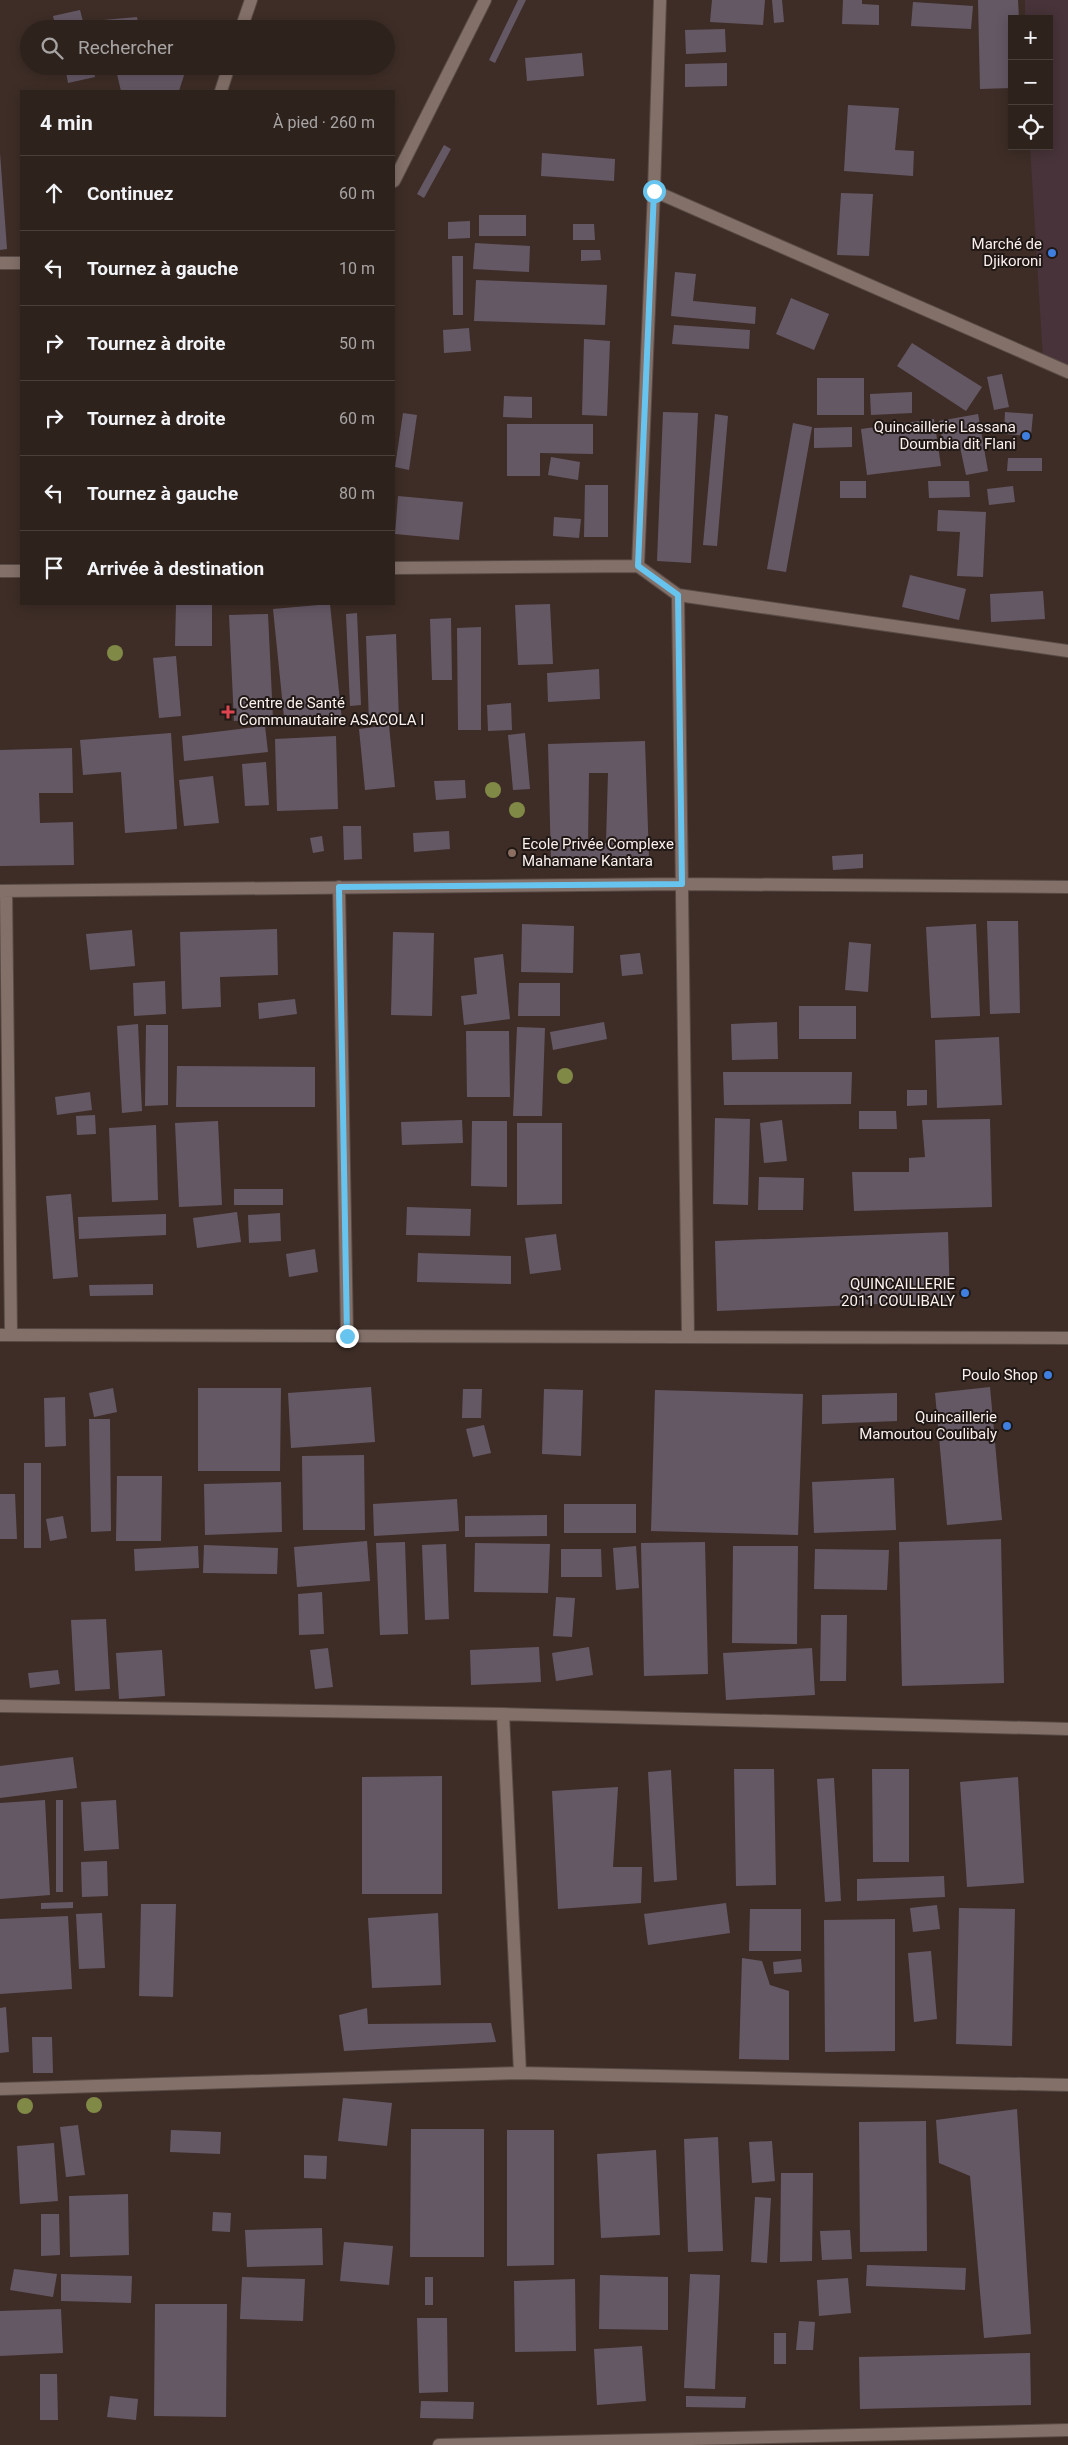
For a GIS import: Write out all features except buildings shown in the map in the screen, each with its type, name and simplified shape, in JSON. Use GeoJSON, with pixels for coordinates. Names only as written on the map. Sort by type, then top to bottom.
{"type":"FeatureCollection","features":[{"type":"Feature","properties":{"kind":"street"},"geometry":{"type":"LineString","coordinates":[[244,20],[250,0]]}},
{"type":"Feature","properties":{"kind":"street"},"geometry":{"type":"LineString","coordinates":[[395,179],[485,0]]}},
{"type":"Feature","properties":{"kind":"street"},"geometry":{"type":"LineString","coordinates":[[638,566],[660,0]]}},
{"type":"Feature","properties":{"kind":"street"},"geometry":{"type":"LineString","coordinates":[[221,90],[226,75]]}},
{"type":"Feature","properties":{"kind":"street"},"geometry":{"type":"LineString","coordinates":[[654,191],[1068,372]]}},
{"type":"Feature","properties":{"kind":"street"},"geometry":{"type":"LineString","coordinates":[[0,263],[20,263]]}},
{"type":"Feature","properties":{"kind":"street"},"geometry":{"type":"LineString","coordinates":[[395,568],[638,566],[678,595],[1068,651]]}},
{"type":"Feature","properties":{"kind":"street"},"geometry":{"type":"LineString","coordinates":[[0,571],[20,571]]}},
{"type":"Feature","properties":{"kind":"street"},"geometry":{"type":"LineString","coordinates":[[678,595],[688,1337]]}},
{"type":"Feature","properties":{"kind":"street"},"geometry":{"type":"LineString","coordinates":[[1068,887],[682,884],[3,891],[6,1335],[1068,1338]]}},
{"type":"Feature","properties":{"kind":"street"},"geometry":{"type":"LineString","coordinates":[[339,887],[347,1336]]}},
{"type":"Feature","properties":{"kind":"street"},"geometry":{"type":"LineString","coordinates":[[0,1706],[503,1714],[1068,1730]]}},
{"type":"Feature","properties":{"kind":"street"},"geometry":{"type":"LineString","coordinates":[[503,1714],[520,2073]]}},
{"type":"Feature","properties":{"kind":"street"},"geometry":{"type":"LineString","coordinates":[[0,2089],[520,2073],[1068,2085]]}},
{"type":"Feature","properties":{"kind":"street"},"geometry":{"type":"LineString","coordinates":[[439,2445],[817,2440],[1068,2430]]}},
{"type":"Feature","properties":{"kind":"shaded area","name":"Marché de Djikoroni"},"geometry":{"type":"Polygon","coordinates":[[[1025,0],[1068,0],[1068,370],[1043,360],[1030,150],[1053,150],[1053,15],[1025,15],[1025,0]]]}},
{"type":"Feature","properties":{"kind":"place","name":"Marché de Djikoroni"},"geometry":{"type":"Point","coordinates":[1052,253]}},
{"type":"Feature","properties":{"kind":"place","name":"Quincaillerie Lassana Doumbia dit Flani"},"geometry":{"type":"Point","coordinates":[1026,436]}},
{"type":"Feature","properties":{"kind":"place","name":"Centre de Santé Communautaire ASACOLA I"},"geometry":{"type":"Point","coordinates":[228,712]}},
{"type":"Feature","properties":{"kind":"place","name":"Ecole Privée Complexe Mahamane Kantara"},"geometry":{"type":"Point","coordinates":[512,853]}},
{"type":"Feature","properties":{"kind":"place","name":"QUINCAILLERIE 2011 COULIBALY"},"geometry":{"type":"Point","coordinates":[965,1293]}},
{"type":"Feature","properties":{"kind":"place","name":"Poulo Shop"},"geometry":{"type":"Point","coordinates":[1048,1375]}},
{"type":"Feature","properties":{"kind":"place","name":"Quincaillerie Mamoutou Coulibaly"},"geometry":{"type":"Point","coordinates":[1007,1426]}},
{"type":"Feature","properties":{"kind":"route"},"geometry":{"type":"LineString","coordinates":[[347,1336],[339,887],[682,884],[678,595],[638,566],[654,191]]}}]}
